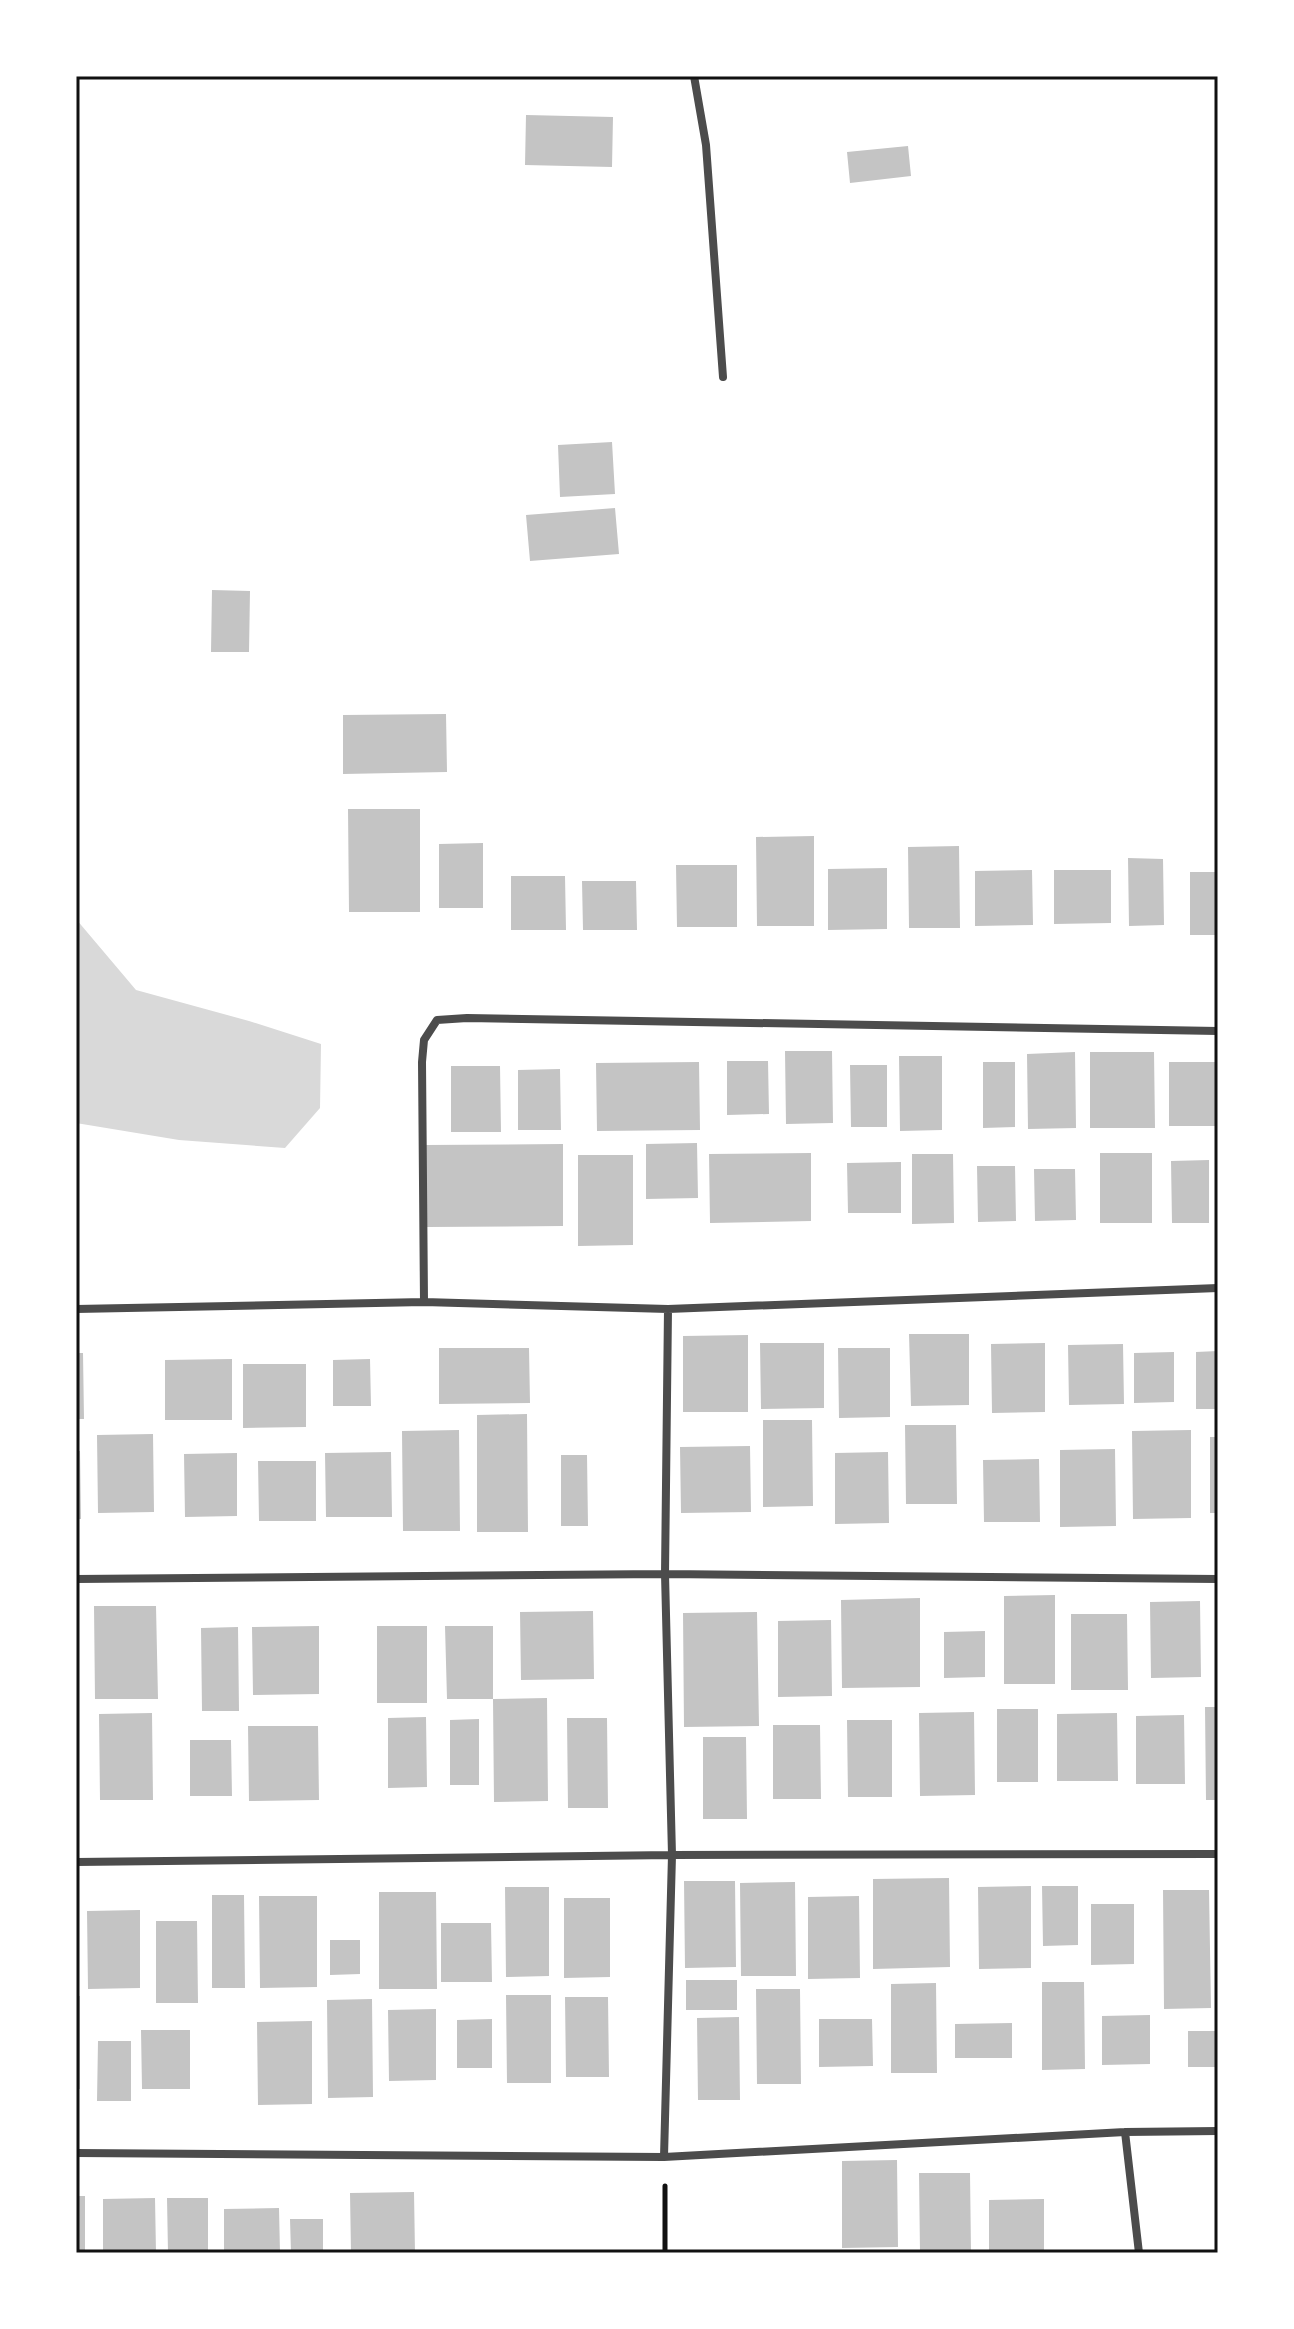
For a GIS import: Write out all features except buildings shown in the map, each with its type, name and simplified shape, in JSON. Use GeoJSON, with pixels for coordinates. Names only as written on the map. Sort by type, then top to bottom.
{"type":"FeatureCollection","features":[{"type":"Feature","properties":{"kind":"street"},"geometry":{"type":"LineString","coordinates":[[694,76],[706,145],[723,377]]}},
{"type":"Feature","properties":{"kind":"street"},"geometry":{"type":"LineString","coordinates":[[424,1302],[424,1040],[437,1020],[467,1018],[1218,1031]]}},
{"type":"Feature","properties":{"kind":"street"},"geometry":{"type":"LineString","coordinates":[[76,1309],[424,1302],[668,1309],[1218,1288]]}},
{"type":"Feature","properties":{"kind":"street"},"geometry":{"type":"LineString","coordinates":[[664,2157],[672,1855],[665,1574],[668,1309]]}},
{"type":"Feature","properties":{"kind":"street"},"geometry":{"type":"LineString","coordinates":[[76,1579],[665,1574],[1218,1579]]}},
{"type":"Feature","properties":{"kind":"street"},"geometry":{"type":"LineString","coordinates":[[76,1862],[672,1855],[1218,1854]]}},
{"type":"Feature","properties":{"kind":"street"},"geometry":{"type":"LineString","coordinates":[[76,2153],[664,2157],[1125,2132],[1218,2131]]}},
{"type":"Feature","properties":{"kind":"street"},"geometry":{"type":"LineString","coordinates":[[1125,2132],[1139,2253]]}},
{"type":"Feature","properties":{"kind":"path"},"geometry":{"type":"LineString","coordinates":[[664,2157],[665,2253]]}},
{"type":"Feature","properties":{"kind":"shaded area"},"geometry":{"type":"Polygon","coordinates":[[[76,919],[136,990],[321,1044],[320,1108],[285,1148],[179,1140],[76,1123],[76,919]]]}}]}
